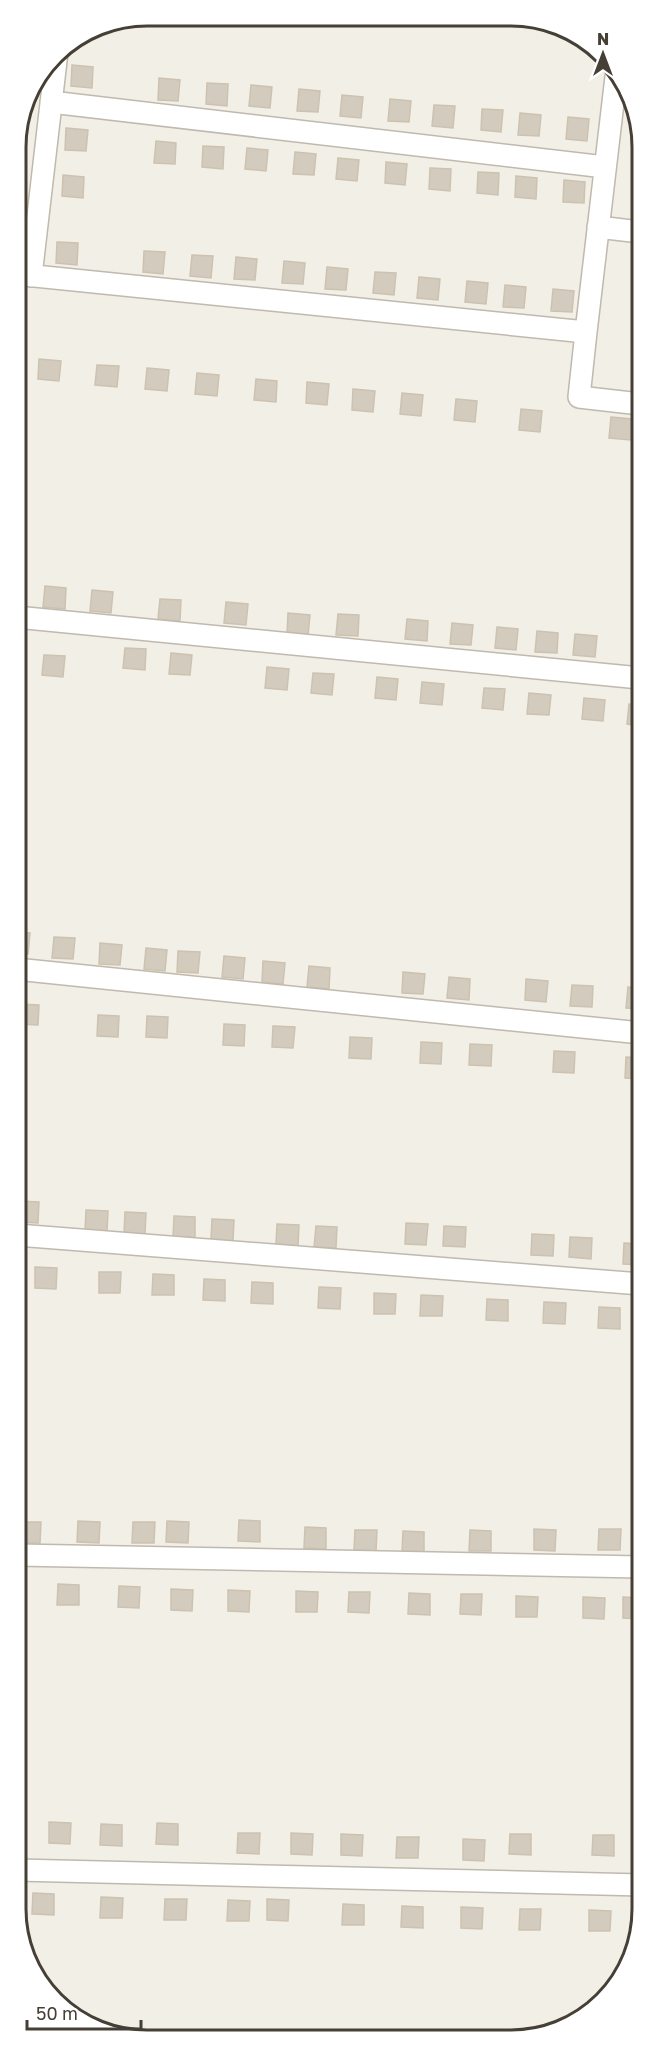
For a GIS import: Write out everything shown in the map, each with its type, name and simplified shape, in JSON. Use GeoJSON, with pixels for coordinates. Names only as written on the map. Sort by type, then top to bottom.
{"type":"FeatureCollection","features":[{"type":"Feature","properties":{"kind":"street"},"geometry":{"type":"LineString","coordinates":[[26,256],[55,68]]}},
{"type":"Feature","properties":{"kind":"street"},"geometry":{"type":"LineString","coordinates":[[615,86],[579,398],[632,403]]}},
{"type":"Feature","properties":{"kind":"street"},"geometry":{"type":"LineString","coordinates":[[51,102],[605,167]]}},
{"type":"Feature","properties":{"kind":"street"},"geometry":{"type":"LineString","coordinates":[[598,227],[632,231]]}},
{"type":"Feature","properties":{"kind":"street"},"geometry":{"type":"LineString","coordinates":[[26,275],[586,332]]}},
{"type":"Feature","properties":{"kind":"street"},"geometry":{"type":"LineString","coordinates":[[26,618],[632,677]]}},
{"type":"Feature","properties":{"kind":"street"},"geometry":{"type":"LineString","coordinates":[[26,970],[631,1032]]}},
{"type":"Feature","properties":{"kind":"street"},"geometry":{"type":"LineString","coordinates":[[26,1236],[631,1283]]}},
{"type":"Feature","properties":{"kind":"street"},"geometry":{"type":"LineString","coordinates":[[26,1555],[631,1567]]}},
{"type":"Feature","properties":{"kind":"street"},"geometry":{"type":"LineString","coordinates":[[26,1870],[631,1885]]}},
{"type":"Feature","properties":{"kind":"building"},"geometry":{"type":"Polygon","coordinates":[[[72,65],[93,67],[92,88],[71,86],[72,65]]]}},
{"type":"Feature","properties":{"kind":"building"},"geometry":{"type":"Polygon","coordinates":[[[159,78],[180,80],[178,101],[158,100],[159,78]]]}},
{"type":"Feature","properties":{"kind":"building"},"geometry":{"type":"Polygon","coordinates":[[[207,83],[228,84],[227,106],[206,104],[207,83]]]}},
{"type":"Feature","properties":{"kind":"building"},"geometry":{"type":"Polygon","coordinates":[[[251,85],[272,87],[270,108],[249,106],[251,85]]]}},
{"type":"Feature","properties":{"kind":"building"},"geometry":{"type":"Polygon","coordinates":[[[299,89],[320,91],[318,112],[297,111],[299,89]]]}},
{"type":"Feature","properties":{"kind":"building"},"geometry":{"type":"Polygon","coordinates":[[[342,95],[363,97],[361,118],[340,116],[342,95]]]}},
{"type":"Feature","properties":{"kind":"building"},"geometry":{"type":"Polygon","coordinates":[[[390,99],[411,101],[409,122],[388,121],[390,99]]]}},
{"type":"Feature","properties":{"kind":"building"},"geometry":{"type":"Polygon","coordinates":[[[434,105],[455,106],[453,128],[432,126],[434,105]]]}},
{"type":"Feature","properties":{"kind":"building"},"geometry":{"type":"Polygon","coordinates":[[[482,109],[503,110],[501,132],[481,130],[482,109]]]}},
{"type":"Feature","properties":{"kind":"building"},"geometry":{"type":"Polygon","coordinates":[[[520,113],[541,115],[539,136],[518,135],[520,113]]]}},
{"type":"Feature","properties":{"kind":"building"},"geometry":{"type":"Polygon","coordinates":[[[568,117],[589,119],[587,141],[566,139],[568,117]]]}},
{"type":"Feature","properties":{"kind":"building"},"geometry":{"type":"Polygon","coordinates":[[[66,128],[88,130],[86,151],[65,150],[66,128]]]}},
{"type":"Feature","properties":{"kind":"building"},"geometry":{"type":"Polygon","coordinates":[[[156,141],[176,143],[175,164],[154,163],[156,141]]]}},
{"type":"Feature","properties":{"kind":"building"},"geometry":{"type":"Polygon","coordinates":[[[203,146],[224,147],[223,169],[202,167],[203,146]]]}},
{"type":"Feature","properties":{"kind":"building"},"geometry":{"type":"Polygon","coordinates":[[[247,148],[268,150],[266,171],[245,169],[247,148]]]}},
{"type":"Feature","properties":{"kind":"building"},"geometry":{"type":"Polygon","coordinates":[[[295,152],[316,154],[314,175],[293,174],[295,152]]]}},
{"type":"Feature","properties":{"kind":"building"},"geometry":{"type":"Polygon","coordinates":[[[338,158],[359,160],[357,181],[336,179],[338,158]]]}},
{"type":"Feature","properties":{"kind":"building"},"geometry":{"type":"Polygon","coordinates":[[[386,162],[407,164],[405,185],[385,183],[386,162]]]}},
{"type":"Feature","properties":{"kind":"building"},"geometry":{"type":"Polygon","coordinates":[[[430,168],[451,169],[450,191],[429,189],[430,168]]]}},
{"type":"Feature","properties":{"kind":"building"},"geometry":{"type":"Polygon","coordinates":[[[478,172],[499,173],[498,195],[477,193],[478,172]]]}},
{"type":"Feature","properties":{"kind":"building"},"geometry":{"type":"Polygon","coordinates":[[[63,175],[84,177],[83,198],[62,196],[63,175]]]}},
{"type":"Feature","properties":{"kind":"building"},"geometry":{"type":"Polygon","coordinates":[[[516,176],[537,178],[536,199],[515,197],[516,176]]]}},
{"type":"Feature","properties":{"kind":"building"},"geometry":{"type":"Polygon","coordinates":[[[564,180],[585,182],[584,203],[563,202],[564,180]]]}},
{"type":"Feature","properties":{"kind":"building"},"geometry":{"type":"Polygon","coordinates":[[[57,242],[78,243],[77,265],[56,263],[57,242]]]}},
{"type":"Feature","properties":{"kind":"building"},"geometry":{"type":"Polygon","coordinates":[[[144,251],[165,252],[163,274],[143,272],[144,251]]]}},
{"type":"Feature","properties":{"kind":"building"},"geometry":{"type":"Polygon","coordinates":[[[192,255],[213,256],[211,278],[190,276],[192,255]]]}},
{"type":"Feature","properties":{"kind":"building"},"geometry":{"type":"Polygon","coordinates":[[[236,257],[257,259],[255,280],[234,279],[236,257]]]}},
{"type":"Feature","properties":{"kind":"building"},"geometry":{"type":"Polygon","coordinates":[[[284,261],[305,263],[303,284],[282,283],[284,261]]]}},
{"type":"Feature","properties":{"kind":"building"},"geometry":{"type":"Polygon","coordinates":[[[327,267],[348,269],[346,290],[325,289],[327,267]]]}},
{"type":"Feature","properties":{"kind":"building"},"geometry":{"type":"Polygon","coordinates":[[[375,272],[396,273],[394,295],[373,293],[375,272]]]}},
{"type":"Feature","properties":{"kind":"building"},"geometry":{"type":"Polygon","coordinates":[[[419,277],[440,279],[438,300],[417,298],[419,277]]]}},
{"type":"Feature","properties":{"kind":"building"},"geometry":{"type":"Polygon","coordinates":[[[467,281],[488,283],[486,304],[465,302],[467,281]]]}},
{"type":"Feature","properties":{"kind":"building"},"geometry":{"type":"Polygon","coordinates":[[[505,285],[526,287],[524,308],[503,307],[505,285]]]}},
{"type":"Feature","properties":{"kind":"building"},"geometry":{"type":"Polygon","coordinates":[[[553,289],[574,291],[572,312],[551,311],[553,289]]]}},
{"type":"Feature","properties":{"kind":"building"},"geometry":{"type":"Polygon","coordinates":[[[39,359],[61,361],[59,381],[38,379],[39,359]]]}},
{"type":"Feature","properties":{"kind":"building"},"geometry":{"type":"Polygon","coordinates":[[[97,365],[119,366],[117,387],[95,385],[97,365]]]}},
{"type":"Feature","properties":{"kind":"building"},"geometry":{"type":"Polygon","coordinates":[[[147,368],[169,370],[167,391],[145,389],[147,368]]]}},
{"type":"Feature","properties":{"kind":"building"},"geometry":{"type":"Polygon","coordinates":[[[197,373],[219,375],[217,396],[195,394],[197,373]]]}},
{"type":"Feature","properties":{"kind":"building"},"geometry":{"type":"Polygon","coordinates":[[[256,379],[277,381],[276,402],[254,400],[256,379]]]}},
{"type":"Feature","properties":{"kind":"building"},"geometry":{"type":"Polygon","coordinates":[[[307,382],[329,384],[327,405],[306,403],[307,382]]]}},
{"type":"Feature","properties":{"kind":"building"},"geometry":{"type":"Polygon","coordinates":[[[353,389],[375,391],[373,412],[352,410],[353,389]]]}},
{"type":"Feature","properties":{"kind":"building"},"geometry":{"type":"Polygon","coordinates":[[[402,393],[423,395],[421,416],[400,414],[402,393]]]}},
{"type":"Feature","properties":{"kind":"building"},"geometry":{"type":"Polygon","coordinates":[[[456,399],[477,401],[475,422],[454,420],[456,399]]]}},
{"type":"Feature","properties":{"kind":"building"},"geometry":{"type":"Polygon","coordinates":[[[521,409],[542,411],[540,432],[519,430],[521,409]]]}},
{"type":"Feature","properties":{"kind":"building"},"geometry":{"type":"Polygon","coordinates":[[[611,417],[632,419],[631,440],[609,438],[611,417]]]}},
{"type":"Feature","properties":{"kind":"building"},"geometry":{"type":"Polygon","coordinates":[[[45,586],[66,588],[65,609],[43,607],[45,586]]]}},
{"type":"Feature","properties":{"kind":"building"},"geometry":{"type":"Polygon","coordinates":[[[92,590],[113,592],[111,613],[90,611],[92,590]]]}},
{"type":"Feature","properties":{"kind":"building"},"geometry":{"type":"Polygon","coordinates":[[[160,599],[181,600],[180,621],[158,619],[160,599]]]}},
{"type":"Feature","properties":{"kind":"building"},"geometry":{"type":"Polygon","coordinates":[[[226,602],[248,604],[246,625],[224,623],[226,602]]]}},
{"type":"Feature","properties":{"kind":"building"},"geometry":{"type":"Polygon","coordinates":[[[288,613],[310,615],[308,636],[287,634],[288,613]]]}},
{"type":"Feature","properties":{"kind":"building"},"geometry":{"type":"Polygon","coordinates":[[[338,614],[359,615],[358,636],[336,635],[338,614]]]}},
{"type":"Feature","properties":{"kind":"building"},"geometry":{"type":"Polygon","coordinates":[[[407,619],[428,621],[427,641],[405,639],[407,619]]]}},
{"type":"Feature","properties":{"kind":"building"},"geometry":{"type":"Polygon","coordinates":[[[452,623],[473,625],[471,645],[450,644],[452,623]]]}},
{"type":"Feature","properties":{"kind":"building"},"geometry":{"type":"Polygon","coordinates":[[[497,627],[518,629],[516,650],[495,648],[497,627]]]}},
{"type":"Feature","properties":{"kind":"building"},"geometry":{"type":"Polygon","coordinates":[[[537,631],[558,633],[557,653],[535,652],[537,631]]]}},
{"type":"Feature","properties":{"kind":"building"},"geometry":{"type":"Polygon","coordinates":[[[575,634],[597,636],[595,657],[573,655],[575,634]]]}},
{"type":"Feature","properties":{"kind":"building"},"geometry":{"type":"Polygon","coordinates":[[[125,648],[146,649],[145,670],[123,668],[125,648]]]}},
{"type":"Feature","properties":{"kind":"building"},"geometry":{"type":"Polygon","coordinates":[[[171,653],[192,655],[190,675],[169,674],[171,653]]]}},
{"type":"Feature","properties":{"kind":"building"},"geometry":{"type":"Polygon","coordinates":[[[44,655],[65,656],[63,677],[42,675],[44,655]]]}},
{"type":"Feature","properties":{"kind":"building"},"geometry":{"type":"Polygon","coordinates":[[[267,667],[289,669],[287,690],[265,688],[267,667]]]}},
{"type":"Feature","properties":{"kind":"building"},"geometry":{"type":"Polygon","coordinates":[[[313,673],[334,674],[332,695],[311,693],[313,673]]]}},
{"type":"Feature","properties":{"kind":"building"},"geometry":{"type":"Polygon","coordinates":[[[377,677],[398,679],[396,700],[375,698],[377,677]]]}},
{"type":"Feature","properties":{"kind":"building"},"geometry":{"type":"Polygon","coordinates":[[[422,682],[444,684],[442,705],[420,703],[422,682]]]}},
{"type":"Feature","properties":{"kind":"building"},"geometry":{"type":"Polygon","coordinates":[[[484,688],[505,689],[503,710],[482,708],[484,688]]]}},
{"type":"Feature","properties":{"kind":"building"},"geometry":{"type":"Polygon","coordinates":[[[529,693],[551,695],[549,715],[527,714],[529,693]]]}},
{"type":"Feature","properties":{"kind":"building"},"geometry":{"type":"Polygon","coordinates":[[[584,698],[605,700],[603,721],[582,719],[584,698]]]}},
{"type":"Feature","properties":{"kind":"building"},"geometry":{"type":"Polygon","coordinates":[[[629,704],[632,704],[632,725],[627,724],[629,704]]]}},
{"type":"Feature","properties":{"kind":"building"},"geometry":{"type":"Polygon","coordinates":[[[26,933],[30,933],[28,954],[26,954],[26,933]]]}},
{"type":"Feature","properties":{"kind":"building"},"geometry":{"type":"Polygon","coordinates":[[[54,937],[75,938],[73,959],[52,958],[54,937]]]}},
{"type":"Feature","properties":{"kind":"building"},"geometry":{"type":"Polygon","coordinates":[[[100,943],[122,945],[120,965],[99,964],[100,943]]]}},
{"type":"Feature","properties":{"kind":"building"},"geometry":{"type":"Polygon","coordinates":[[[146,948],[167,950],[165,971],[144,969],[146,948]]]}},
{"type":"Feature","properties":{"kind":"building"},"geometry":{"type":"Polygon","coordinates":[[[178,951],[200,952],[198,973],[177,972],[178,951]]]}},
{"type":"Feature","properties":{"kind":"building"},"geometry":{"type":"Polygon","coordinates":[[[224,956],[245,958],[243,979],[222,977],[224,956]]]}},
{"type":"Feature","properties":{"kind":"building"},"geometry":{"type":"Polygon","coordinates":[[[263,961],[285,963],[283,984],[262,982],[263,961]]]}},
{"type":"Feature","properties":{"kind":"building"},"geometry":{"type":"Polygon","coordinates":[[[309,966],[330,968],[329,989],[307,987],[309,966]]]}},
{"type":"Feature","properties":{"kind":"building"},"geometry":{"type":"Polygon","coordinates":[[[403,972],[425,974],[423,994],[402,993],[403,972]]]}},
{"type":"Feature","properties":{"kind":"building"},"geometry":{"type":"Polygon","coordinates":[[[449,977],[470,979],[469,1000],[447,998],[449,977]]]}},
{"type":"Feature","properties":{"kind":"building"},"geometry":{"type":"Polygon","coordinates":[[[526,979],[548,981],[546,1002],[525,1000],[526,979]]]}},
{"type":"Feature","properties":{"kind":"building"},"geometry":{"type":"Polygon","coordinates":[[[572,985],[593,986],[592,1007],[570,1006],[572,985]]]}},
{"type":"Feature","properties":{"kind":"building"},"geometry":{"type":"Polygon","coordinates":[[[628,987],[632,988],[632,1008],[626,1008],[628,987]]]}},
{"type":"Feature","properties":{"kind":"building"},"geometry":{"type":"Polygon","coordinates":[[[26,1004],[39,1005],[38,1025],[26,1024],[26,1004]]]}},
{"type":"Feature","properties":{"kind":"building"},"geometry":{"type":"Polygon","coordinates":[[[98,1015],[119,1016],[118,1037],[97,1036],[98,1015]]]}},
{"type":"Feature","properties":{"kind":"building"},"geometry":{"type":"Polygon","coordinates":[[[147,1016],[168,1017],[167,1038],[146,1037],[147,1016]]]}},
{"type":"Feature","properties":{"kind":"building"},"geometry":{"type":"Polygon","coordinates":[[[224,1024],[245,1025],[244,1046],[223,1045],[224,1024]]]}},
{"type":"Feature","properties":{"kind":"building"},"geometry":{"type":"Polygon","coordinates":[[[273,1026],[295,1027],[293,1048],[272,1047],[273,1026]]]}},
{"type":"Feature","properties":{"kind":"building"},"geometry":{"type":"Polygon","coordinates":[[[350,1037],[372,1038],[371,1059],[349,1058],[350,1037]]]}},
{"type":"Feature","properties":{"kind":"building"},"geometry":{"type":"Polygon","coordinates":[[[421,1042],[442,1043],[441,1064],[420,1063],[421,1042]]]}},
{"type":"Feature","properties":{"kind":"building"},"geometry":{"type":"Polygon","coordinates":[[[470,1044],[492,1045],[491,1066],[469,1065],[470,1044]]]}},
{"type":"Feature","properties":{"kind":"building"},"geometry":{"type":"Polygon","coordinates":[[[554,1051],[575,1052],[574,1073],[553,1072],[554,1051]]]}},
{"type":"Feature","properties":{"kind":"building"},"geometry":{"type":"Polygon","coordinates":[[[626,1057],[631,1057],[631,1078],[625,1078],[626,1057]]]}},
{"type":"Feature","properties":{"kind":"building"},"geometry":{"type":"Polygon","coordinates":[[[26,1201],[39,1202],[38,1223],[26,1222],[26,1201]]]}},
{"type":"Feature","properties":{"kind":"building"},"geometry":{"type":"Polygon","coordinates":[[[86,1210],[108,1211],[107,1232],[85,1231],[86,1210]]]}},
{"type":"Feature","properties":{"kind":"building"},"geometry":{"type":"Polygon","coordinates":[[[125,1212],[146,1213],[145,1234],[124,1233],[125,1212]]]}},
{"type":"Feature","properties":{"kind":"building"},"geometry":{"type":"Polygon","coordinates":[[[174,1216],[195,1217],[195,1238],[173,1237],[174,1216]]]}},
{"type":"Feature","properties":{"kind":"building"},"geometry":{"type":"Polygon","coordinates":[[[212,1219],[234,1220],[233,1241],[211,1239],[212,1219]]]}},
{"type":"Feature","properties":{"kind":"building"},"geometry":{"type":"Polygon","coordinates":[[[406,1223],[428,1224],[426,1245],[405,1244],[406,1223]]]}},
{"type":"Feature","properties":{"kind":"building"},"geometry":{"type":"Polygon","coordinates":[[[277,1224],[299,1225],[298,1246],[276,1244],[277,1224]]]}},
{"type":"Feature","properties":{"kind":"building"},"geometry":{"type":"Polygon","coordinates":[[[316,1226],[337,1227],[336,1248],[314,1247],[316,1226]]]}},
{"type":"Feature","properties":{"kind":"building"},"geometry":{"type":"Polygon","coordinates":[[[444,1226],[466,1227],[465,1247],[443,1246],[444,1226]]]}},
{"type":"Feature","properties":{"kind":"building"},"geometry":{"type":"Polygon","coordinates":[[[532,1234],[554,1235],[553,1256],[531,1255],[532,1234]]]}},
{"type":"Feature","properties":{"kind":"building"},"geometry":{"type":"Polygon","coordinates":[[[570,1237],[592,1238],[591,1259],[569,1257],[570,1237]]]}},
{"type":"Feature","properties":{"kind":"building"},"geometry":{"type":"Polygon","coordinates":[[[624,1243],[631,1243],[631,1264],[623,1264],[624,1243]]]}},
{"type":"Feature","properties":{"kind":"building"},"geometry":{"type":"Polygon","coordinates":[[[35,1267],[57,1268],[56,1289],[35,1288],[35,1267]]]}},
{"type":"Feature","properties":{"kind":"building"},"geometry":{"type":"Polygon","coordinates":[[[99,1272],[121,1272],[120,1293],[99,1293],[99,1272]]]}},
{"type":"Feature","properties":{"kind":"building"},"geometry":{"type":"Polygon","coordinates":[[[153,1274],[174,1275],[174,1295],[152,1295],[153,1274]]]}},
{"type":"Feature","properties":{"kind":"building"},"geometry":{"type":"Polygon","coordinates":[[[204,1279],[225,1280],[225,1301],[203,1300],[204,1279]]]}},
{"type":"Feature","properties":{"kind":"building"},"geometry":{"type":"Polygon","coordinates":[[[252,1282],[273,1283],[273,1304],[251,1303],[252,1282]]]}},
{"type":"Feature","properties":{"kind":"building"},"geometry":{"type":"Polygon","coordinates":[[[319,1287],[341,1288],[340,1309],[318,1308],[319,1287]]]}},
{"type":"Feature","properties":{"kind":"building"},"geometry":{"type":"Polygon","coordinates":[[[374,1293],[396,1294],[395,1314],[374,1314],[374,1293]]]}},
{"type":"Feature","properties":{"kind":"building"},"geometry":{"type":"Polygon","coordinates":[[[421,1295],[443,1296],[442,1316],[420,1316],[421,1295]]]}},
{"type":"Feature","properties":{"kind":"building"},"geometry":{"type":"Polygon","coordinates":[[[487,1299],[508,1300],[508,1321],[486,1320],[487,1299]]]}},
{"type":"Feature","properties":{"kind":"building"},"geometry":{"type":"Polygon","coordinates":[[[544,1302],[566,1303],[565,1324],[543,1323],[544,1302]]]}},
{"type":"Feature","properties":{"kind":"building"},"geometry":{"type":"Polygon","coordinates":[[[599,1307],[620,1308],[620,1329],[598,1328],[599,1307]]]}},
{"type":"Feature","properties":{"kind":"building"},"geometry":{"type":"Polygon","coordinates":[[[239,1520],[260,1521],[260,1542],[238,1541],[239,1520]]]}},
{"type":"Feature","properties":{"kind":"building"},"geometry":{"type":"Polygon","coordinates":[[[78,1521],[100,1522],[99,1543],[77,1542],[78,1521]]]}},
{"type":"Feature","properties":{"kind":"building"},"geometry":{"type":"Polygon","coordinates":[[[167,1521],[189,1522],[188,1543],[166,1542],[167,1521]]]}},
{"type":"Feature","properties":{"kind":"building"},"geometry":{"type":"Polygon","coordinates":[[[26,1522],[41,1522],[40,1543],[26,1543],[26,1522]]]}},
{"type":"Feature","properties":{"kind":"building"},"geometry":{"type":"Polygon","coordinates":[[[133,1522],[155,1522],[154,1543],[132,1543],[133,1522]]]}},
{"type":"Feature","properties":{"kind":"building"},"geometry":{"type":"Polygon","coordinates":[[[305,1527],[326,1528],[326,1549],[304,1548],[305,1527]]]}},
{"type":"Feature","properties":{"kind":"building"},"geometry":{"type":"Polygon","coordinates":[[[534,1529],[556,1530],[555,1551],[534,1550],[534,1529]]]}},
{"type":"Feature","properties":{"kind":"building"},"geometry":{"type":"Polygon","coordinates":[[[599,1529],[621,1529],[620,1550],[598,1550],[599,1529]]]}},
{"type":"Feature","properties":{"kind":"building"},"geometry":{"type":"Polygon","coordinates":[[[355,1530],[377,1530],[376,1551],[354,1550],[355,1530]]]}},
{"type":"Feature","properties":{"kind":"building"},"geometry":{"type":"Polygon","coordinates":[[[470,1530],[491,1531],[491,1551],[469,1551],[470,1530]]]}},
{"type":"Feature","properties":{"kind":"building"},"geometry":{"type":"Polygon","coordinates":[[[403,1531],[424,1532],[424,1553],[402,1552],[403,1531]]]}},
{"type":"Feature","properties":{"kind":"building"},"geometry":{"type":"Polygon","coordinates":[[[58,1584],[79,1585],[79,1605],[57,1605],[58,1584]]]}},
{"type":"Feature","properties":{"kind":"building"},"geometry":{"type":"Polygon","coordinates":[[[119,1586],[140,1587],[139,1608],[118,1607],[119,1586]]]}},
{"type":"Feature","properties":{"kind":"building"},"geometry":{"type":"Polygon","coordinates":[[[171,1589],[193,1590],[192,1611],[171,1610],[171,1589]]]}},
{"type":"Feature","properties":{"kind":"building"},"geometry":{"type":"Polygon","coordinates":[[[228,1590],[250,1591],[249,1612],[228,1611],[228,1590]]]}},
{"type":"Feature","properties":{"kind":"building"},"geometry":{"type":"Polygon","coordinates":[[[296,1591],[318,1592],[317,1612],[296,1612],[296,1591]]]}},
{"type":"Feature","properties":{"kind":"building"},"geometry":{"type":"Polygon","coordinates":[[[349,1592],[370,1592],[369,1613],[348,1612],[349,1592]]]}},
{"type":"Feature","properties":{"kind":"building"},"geometry":{"type":"Polygon","coordinates":[[[409,1593],[430,1594],[430,1615],[408,1614],[409,1593]]]}},
{"type":"Feature","properties":{"kind":"building"},"geometry":{"type":"Polygon","coordinates":[[[461,1594],[482,1594],[481,1615],[460,1614],[461,1594]]]}},
{"type":"Feature","properties":{"kind":"building"},"geometry":{"type":"Polygon","coordinates":[[[516,1596],[538,1597],[537,1617],[516,1617],[516,1596]]]}},
{"type":"Feature","properties":{"kind":"building"},"geometry":{"type":"Polygon","coordinates":[[[583,1597],[605,1598],[604,1619],[583,1618],[583,1597]]]}},
{"type":"Feature","properties":{"kind":"building"},"geometry":{"type":"Polygon","coordinates":[[[623,1597],[631,1597],[631,1618],[623,1618],[623,1597]]]}},
{"type":"Feature","properties":{"kind":"building"},"geometry":{"type":"Polygon","coordinates":[[[49,1822],[71,1823],[70,1844],[49,1843],[49,1822]]]}},
{"type":"Feature","properties":{"kind":"building"},"geometry":{"type":"Polygon","coordinates":[[[157,1823],[178,1824],[178,1845],[156,1844],[157,1823]]]}},
{"type":"Feature","properties":{"kind":"building"},"geometry":{"type":"Polygon","coordinates":[[[101,1824],[122,1825],[122,1846],[100,1845],[101,1824]]]}},
{"type":"Feature","properties":{"kind":"building"},"geometry":{"type":"Polygon","coordinates":[[[238,1833],[260,1833],[259,1854],[237,1853],[238,1833]]]}},
{"type":"Feature","properties":{"kind":"building"},"geometry":{"type":"Polygon","coordinates":[[[291,1833],[313,1834],[312,1855],[291,1854],[291,1833]]]}},
{"type":"Feature","properties":{"kind":"building"},"geometry":{"type":"Polygon","coordinates":[[[341,1834],[363,1835],[362,1856],[341,1855],[341,1834]]]}},
{"type":"Feature","properties":{"kind":"building"},"geometry":{"type":"Polygon","coordinates":[[[510,1834],[531,1834],[531,1855],[509,1854],[510,1834]]]}},
{"type":"Feature","properties":{"kind":"building"},"geometry":{"type":"Polygon","coordinates":[[[593,1835],[614,1835],[614,1856],[592,1855],[593,1835]]]}},
{"type":"Feature","properties":{"kind":"building"},"geometry":{"type":"Polygon","coordinates":[[[397,1837],[419,1837],[418,1858],[396,1858],[397,1837]]]}},
{"type":"Feature","properties":{"kind":"building"},"geometry":{"type":"Polygon","coordinates":[[[463,1839],[485,1840],[484,1861],[463,1860],[463,1839]]]}},
{"type":"Feature","properties":{"kind":"building"},"geometry":{"type":"Polygon","coordinates":[[[33,1893],[54,1894],[54,1915],[32,1914],[33,1893]]]}},
{"type":"Feature","properties":{"kind":"building"},"geometry":{"type":"Polygon","coordinates":[[[101,1897],[123,1898],[122,1918],[100,1918],[101,1897]]]}},
{"type":"Feature","properties":{"kind":"building"},"geometry":{"type":"Polygon","coordinates":[[[165,1899],[187,1899],[186,1920],[164,1920],[165,1899]]]}},
{"type":"Feature","properties":{"kind":"building"},"geometry":{"type":"Polygon","coordinates":[[[267,1899],[289,1900],[288,1921],[267,1920],[267,1899]]]}},
{"type":"Feature","properties":{"kind":"building"},"geometry":{"type":"Polygon","coordinates":[[[228,1900],[250,1901],[249,1921],[227,1921],[228,1900]]]}},
{"type":"Feature","properties":{"kind":"building"},"geometry":{"type":"Polygon","coordinates":[[[343,1904],[364,1905],[364,1925],[342,1925],[343,1904]]]}},
{"type":"Feature","properties":{"kind":"building"},"geometry":{"type":"Polygon","coordinates":[[[402,1906],[423,1907],[423,1928],[401,1927],[402,1906]]]}},
{"type":"Feature","properties":{"kind":"building"},"geometry":{"type":"Polygon","coordinates":[[[461,1907],[483,1908],[482,1929],[461,1928],[461,1907]]]}},
{"type":"Feature","properties":{"kind":"building"},"geometry":{"type":"Polygon","coordinates":[[[520,1909],[541,1909],[540,1930],[519,1930],[520,1909]]]}},
{"type":"Feature","properties":{"kind":"building"},"geometry":{"type":"Polygon","coordinates":[[[589,1910],[611,1911],[610,1931],[589,1931],[589,1910]]]}}]}
